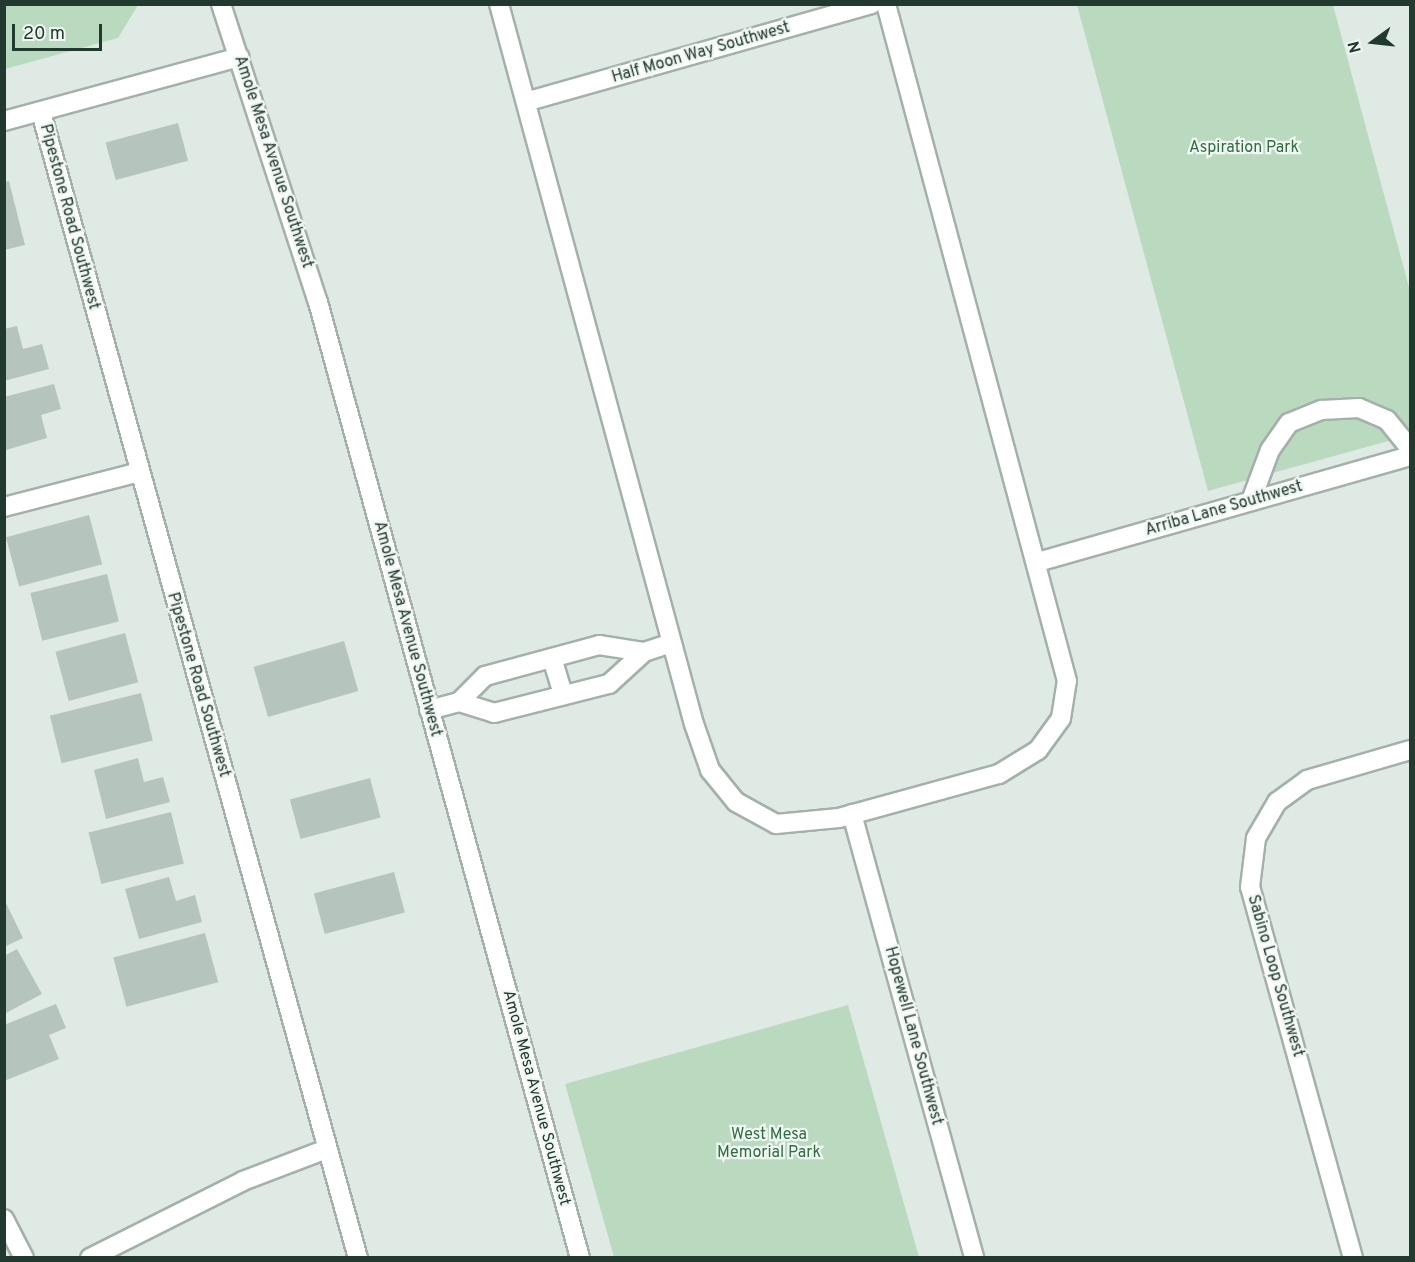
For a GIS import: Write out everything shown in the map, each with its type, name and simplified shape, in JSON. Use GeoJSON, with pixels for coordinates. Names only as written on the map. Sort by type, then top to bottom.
{"type":"FeatureCollection","features":[{"type":"Feature","properties":{"kind":"street","name":"Amole Mesa Avenue Southwest"},"geometry":{"type":"LineString","coordinates":[[220,4],[318,302],[580,1257]]}},
{"type":"Feature","properties":{"kind":"street"},"geometry":{"type":"LineString","coordinates":[[499,4],[529,101],[672,643],[710,770],[736,802],[776,824],[852,814],[999,774],[1038,750],[1061,718],[1067,681],[1038,562],[886,4]]}},
{"type":"Feature","properties":{"kind":"street","name":"Half Moon Way Southwest"},"geometry":{"type":"LineString","coordinates":[[529,101],[872,4]]}},
{"type":"Feature","properties":{"kind":"street"},"geometry":{"type":"LineString","coordinates":[[4,121],[239,57]]}},
{"type":"Feature","properties":{"kind":"street","name":"Pipestone Road Southwest"},"geometry":{"type":"LineString","coordinates":[[40,112],[358,1257]]}},
{"type":"Feature","properties":{"kind":"street"},"geometry":{"type":"LineString","coordinates":[[1251,501],[1270,450],[1289,423],[1322,410],[1359,408],[1387,420],[1410,448]]}},
{"type":"Feature","properties":{"kind":"street","name":"Arriba Lane Southwest"},"geometry":{"type":"LineString","coordinates":[[1038,562],[1410,456]]}},
{"type":"Feature","properties":{"kind":"street"},"geometry":{"type":"LineString","coordinates":[[4,507],[139,472]]}},
{"type":"Feature","properties":{"kind":"street"},"geometry":{"type":"LineString","coordinates":[[429,710],[459,702],[485,676],[599,645],[644,651],[672,643]]}},
{"type":"Feature","properties":{"kind":"street"},"geometry":{"type":"LineString","coordinates":[[459,702],[494,713],[609,684],[644,651]]}},
{"type":"Feature","properties":{"kind":"street"},"geometry":{"type":"LineString","coordinates":[[552,658],[563,695]]}},
{"type":"Feature","properties":{"kind":"street","name":"Sabino Loop Southwest"},"geometry":{"type":"LineString","coordinates":[[1353,1257],[1250,887],[1256,838],[1277,802],[1307,780],[1410,750]]}},
{"type":"Feature","properties":{"kind":"street","name":"Hopewell Lane Southwest"},"geometry":{"type":"LineString","coordinates":[[852,814],[974,1257]]}},
{"type":"Feature","properties":{"kind":"street"},"geometry":{"type":"LineString","coordinates":[[90,1257],[243,1181],[327,1149]]}},
{"type":"Feature","properties":{"kind":"street"},"geometry":{"type":"LineString","coordinates":[[4,1219],[24,1257]]}},
{"type":"Feature","properties":{"kind":"green space"},"geometry":{"type":"Polygon","coordinates":[[[5,4],[138,5],[118,38],[5,69],[5,4]]]}},
{"type":"Feature","properties":{"kind":"green space","name":"Aspiration Park"},"geometry":{"type":"Polygon","coordinates":[[[1077,5],[1333,5],[1410,291],[1410,435],[1208,491],[1077,5]]]}},
{"type":"Feature","properties":{"kind":"green space","name":"West Mesa Memorial Park"},"geometry":{"type":"Polygon","coordinates":[[[848,1005],[919,1257],[614,1257],[565,1084],[848,1005]]]}},
{"type":"Feature","properties":{"kind":"building"},"geometry":{"type":"Polygon","coordinates":[[[178,123],[188,161],[116,180],[106,142],[178,123]]]}},
{"type":"Feature","properties":{"kind":"building"},"geometry":{"type":"Polygon","coordinates":[[[9,181],[25,245],[4,250],[4,182],[9,181]]]}},
{"type":"Feature","properties":{"kind":"building"},"geometry":{"type":"Polygon","coordinates":[[[17,326],[23,349],[42,344],[49,369],[4,381],[4,329],[17,326]]]}},
{"type":"Feature","properties":{"kind":"building"},"geometry":{"type":"Polygon","coordinates":[[[54,384],[61,409],[41,415],[47,438],[6,450],[4,397],[54,384]]]}},
{"type":"Feature","properties":{"kind":"building"},"geometry":{"type":"Polygon","coordinates":[[[89,515],[102,564],[19,587],[6,537],[89,515]]]}},
{"type":"Feature","properties":{"kind":"building"},"geometry":{"type":"Polygon","coordinates":[[[107,574],[119,622],[42,641],[30,593],[107,574]]]}},
{"type":"Feature","properties":{"kind":"building"},"geometry":{"type":"Polygon","coordinates":[[[125,633],[138,682],[69,701],[55,652],[125,633]]]}},
{"type":"Feature","properties":{"kind":"building"},"geometry":{"type":"Polygon","coordinates":[[[344,641],[358,691],[268,717],[254,667],[344,641]]]}},
{"type":"Feature","properties":{"kind":"building"},"geometry":{"type":"Polygon","coordinates":[[[141,693],[153,741],[62,763],[50,716],[141,693]]]}},
{"type":"Feature","properties":{"kind":"building"},"geometry":{"type":"Polygon","coordinates":[[[138,758],[144,782],[163,777],[170,802],[106,819],[94,770],[138,758]]]}},
{"type":"Feature","properties":{"kind":"building"},"geometry":{"type":"Polygon","coordinates":[[[370,778],[381,818],[300,839],[290,799],[370,778]]]}},
{"type":"Feature","properties":{"kind":"building"},"geometry":{"type":"Polygon","coordinates":[[[171,812],[184,863],[101,884],[89,833],[171,812]]]}},
{"type":"Feature","properties":{"kind":"building"},"geometry":{"type":"Polygon","coordinates":[[[394,872],[405,913],[325,934],[314,893],[394,872]]]}},
{"type":"Feature","properties":{"kind":"building"},"geometry":{"type":"Polygon","coordinates":[[[169,877],[176,901],[195,895],[202,922],[139,939],[125,889],[169,877]]]}},
{"type":"Feature","properties":{"kind":"building"},"geometry":{"type":"Polygon","coordinates":[[[4,899],[23,938],[4,947],[4,899]]]}},
{"type":"Feature","properties":{"kind":"building"},"geometry":{"type":"Polygon","coordinates":[[[205,933],[218,982],[126,1007],[113,958],[205,933]]]}},
{"type":"Feature","properties":{"kind":"building"},"geometry":{"type":"Polygon","coordinates":[[[17,949],[42,994],[4,1014],[4,956],[17,949]]]}},
{"type":"Feature","properties":{"kind":"building"},"geometry":{"type":"Polygon","coordinates":[[[56,1004],[66,1028],[49,1035],[59,1059],[4,1081],[4,1025],[56,1004]]]}}]}
